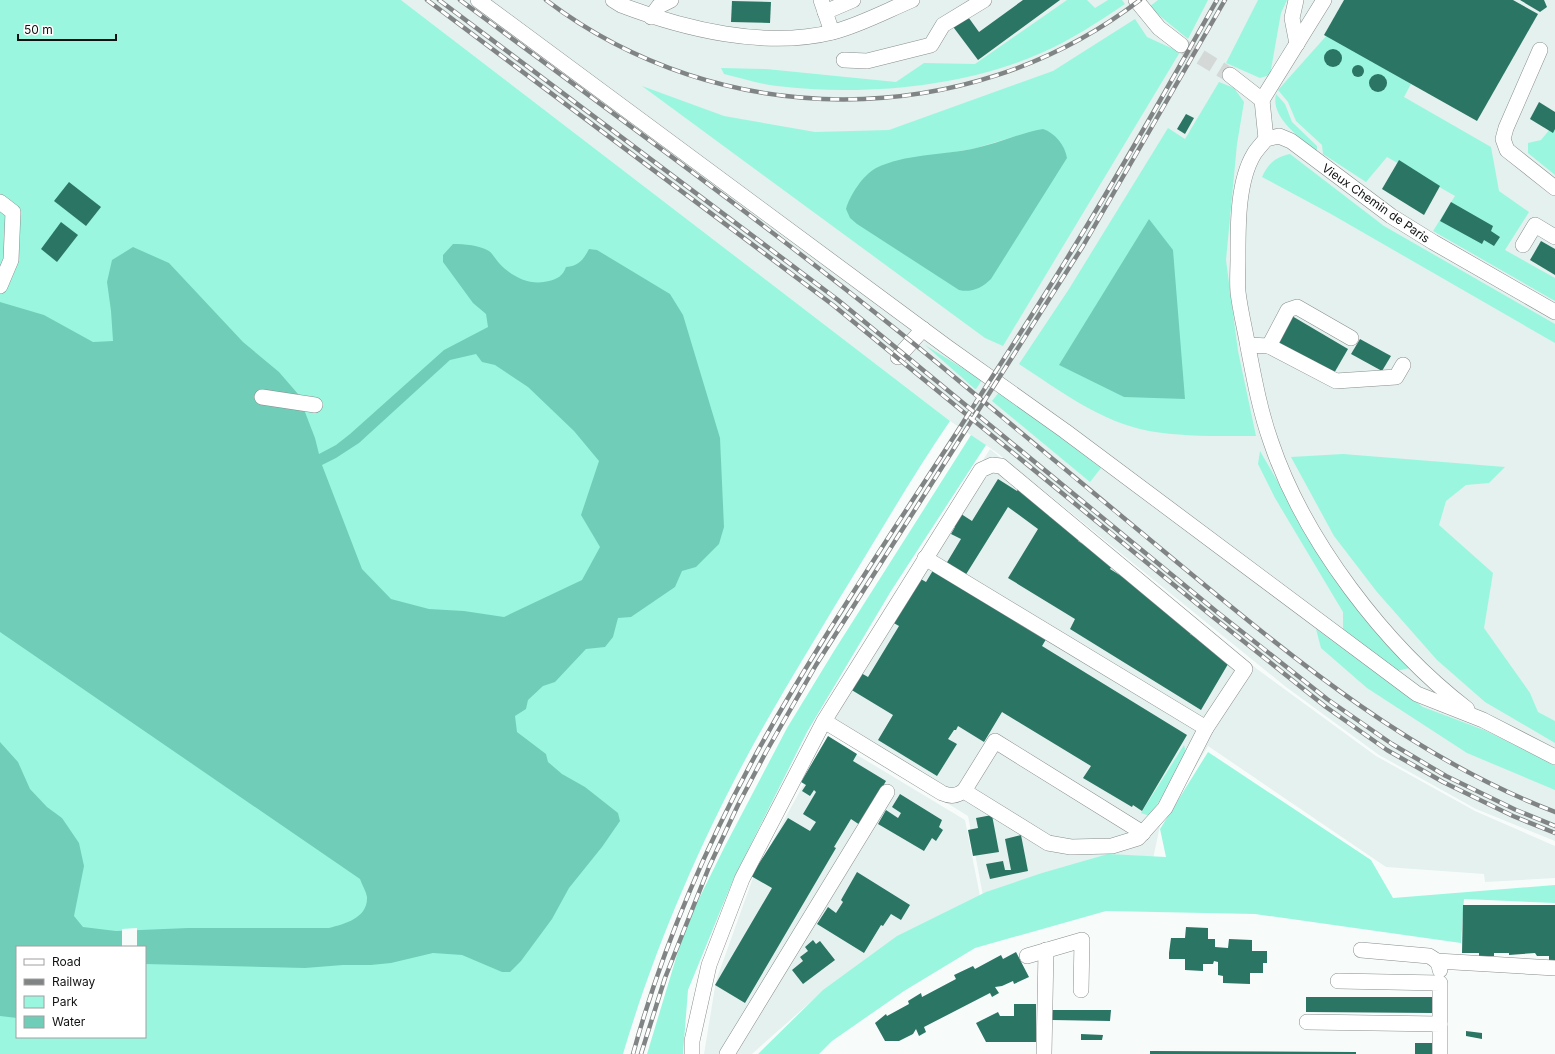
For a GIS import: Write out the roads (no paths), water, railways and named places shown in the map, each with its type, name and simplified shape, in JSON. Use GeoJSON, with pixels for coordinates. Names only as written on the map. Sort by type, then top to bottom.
{"type":"FeatureCollection","features":[{"type":"Feature","properties":{"kind":"street"},"geometry":{"type":"LineString","coordinates":[[478,0],[923,329],[1065,431],[1417,694],[1483,720],[1555,757]]}},
{"type":"Feature","properties":{"kind":"street"},"geometry":{"type":"LineString","coordinates":[[613,0],[621,5],[651,17],[680,25],[755,37],[790,38],[832,32],[912,0]]}},
{"type":"Feature","properties":{"kind":"street"},"geometry":{"type":"LineString","coordinates":[[651,17],[659,6],[671,0]]}},
{"type":"Feature","properties":{"kind":"street"},"geometry":{"type":"LineString","coordinates":[[832,32],[823,6],[853,0]]}},
{"type":"Feature","properties":{"kind":"street"},"geometry":{"type":"LineString","coordinates":[[844,60],[867,61],[931,45],[943,25],[984,0]]}},
{"type":"Feature","properties":{"kind":"street"},"geometry":{"type":"LineString","coordinates":[[1136,0],[1159,28],[1181,44]]}},
{"type":"Feature","properties":{"kind":"street"},"geometry":{"type":"LineString","coordinates":[[1296,0],[1292,18],[1297,44]]}},
{"type":"Feature","properties":{"kind":"street"},"geometry":{"type":"LineString","coordinates":[[1324,0],[1262,100],[1266,139],[1254,154],[1246,174],[1240,202],[1238,236],[1238,292],[1255,384],[1271,442],[1295,500],[1350,587],[1392,639],[1450,695],[1483,720]]}},
{"type":"Feature","properties":{"kind":"street"},"geometry":{"type":"LineString","coordinates":[[1540,50],[1506,128],[1503,139],[1507,150],[1555,188]]}},
{"type":"Feature","properties":{"kind":"street"},"geometry":{"type":"LineString","coordinates":[[1230,75],[1241,81],[1262,100]]}},
{"type":"Feature","properties":{"kind":"street","name":"Vieux Chemin de Paris"},"geometry":{"type":"LineString","coordinates":[[1266,139],[1279,136],[1291,141],[1391,216],[1433,242],[1555,312]]}},
{"type":"Feature","properties":{"kind":"street"},"geometry":{"type":"LineString","coordinates":[[0,202],[13,212],[12,260],[0,286]]}},
{"type":"Feature","properties":{"kind":"street"},"geometry":{"type":"LineString","coordinates":[[1523,245],[1535,225],[1555,237]]}},
{"type":"Feature","properties":{"kind":"street"},"geometry":{"type":"LineString","coordinates":[[1269,346],[1288,310],[1297,308],[1351,338]]}},
{"type":"Feature","properties":{"kind":"street"},"geometry":{"type":"LineString","coordinates":[[898,357],[923,329]]}},
{"type":"Feature","properties":{"kind":"street"},"geometry":{"type":"LineString","coordinates":[[1248,345],[1269,346],[1336,381],[1396,377],[1403,365]]}},
{"type":"Feature","properties":{"kind":"street"},"geometry":{"type":"LineString","coordinates":[[262,397],[315,405]]}},
{"type":"Feature","properties":{"kind":"street"},"geometry":{"type":"LineString","coordinates":[[692,1054],[692,1041],[709,965],[742,879],[824,721],[981,470],[992,465],[1001,466],[1245,669],[1206,728],[1165,808],[1138,838],[1112,846],[1071,847],[1048,843],[964,790]]}},
{"type":"Feature","properties":{"kind":"street"},"geometry":{"type":"LineString","coordinates":[[925,558],[1206,728]]}},
{"type":"Feature","properties":{"kind":"street"},"geometry":{"type":"LineString","coordinates":[[824,721],[949,796],[957,795],[964,790],[995,741],[1143,833]]}},
{"type":"Feature","properties":{"kind":"street"},"geometry":{"type":"LineString","coordinates":[[727,1054],[887,792]]}},
{"type":"Feature","properties":{"kind":"street"},"geometry":{"type":"LineString","coordinates":[[1027,956],[1082,940],[1081,990]]}},
{"type":"Feature","properties":{"kind":"street"},"geometry":{"type":"LineString","coordinates":[[1044,1054],[1046,950]]}},
{"type":"Feature","properties":{"kind":"street"},"geometry":{"type":"LineString","coordinates":[[1361,950],[1429,956],[1437,961],[1440,965],[1440,1054]]}},
{"type":"Feature","properties":{"kind":"street"},"geometry":{"type":"LineString","coordinates":[[1437,961],[1555,968]]}},
{"type":"Feature","properties":{"kind":"street"},"geometry":{"type":"LineString","coordinates":[[1338,981],[1440,983]]}},
{"type":"Feature","properties":{"kind":"street"},"geometry":{"type":"LineString","coordinates":[[1307,1022],[1440,1024]]}},
{"type":"Feature","properties":{"kind":"water"},"geometry":{"type":"Polygon","coordinates":[[[1043,129],[1052,133],[1059,140],[1067,158],[991,279],[976,289],[968,291],[959,290],[857,224],[850,218],[846,209],[854,192],[866,175],[887,163],[911,157],[972,149],[1043,129]]]}},
{"type":"Feature","properties":{"kind":"water"},"geometry":{"type":"Polygon","coordinates":[[[1149,219],[1173,250],[1185,399],[1124,397],[1059,365],[1149,219]]]}},
{"type":"Feature","properties":{"kind":"water"},"geometry":{"type":"Polygon","coordinates":[[[453,244],[481,247],[489,251],[504,268],[516,276],[528,281],[542,282],[559,277],[566,267],[580,262],[589,249],[597,250],[670,294],[683,315],[720,438],[724,527],[719,544],[696,567],[682,571],[675,587],[631,617],[618,618],[613,637],[605,647],[586,649],[555,682],[543,686],[528,700],[526,709],[515,716],[517,732],[546,754],[548,762],[562,774],[585,787],[618,813],[620,821],[602,847],[569,888],[552,919],[521,961],[510,972],[502,972],[462,955],[433,953],[391,963],[305,968],[146,964],[146,946],[16,946],[16,1018],[0,1016],[0,742],[18,762],[30,789],[47,807],[62,818],[79,843],[84,866],[74,916],[83,927],[116,931],[188,928],[329,928],[348,922],[360,915],[364,910],[367,897],[360,879],[0,632],[0,302],[44,315],[93,342],[113,341],[107,282],[112,260],[133,247],[169,263],[243,342],[279,372],[298,394],[315,438],[319,454],[336,445],[350,434],[444,350],[488,327],[486,314],[473,303],[443,262],[443,255],[453,244]],[[476,354],[450,360],[359,443],[322,465],[362,569],[391,599],[429,609],[464,611],[504,617],[582,580],[600,547],[581,515],[599,461],[574,431],[528,387],[495,365],[482,362],[476,354]]]}},
{"type":"Feature","properties":{"kind":"tunnel"},"geometry":{"type":"LineString","coordinates":[[1181,45],[1230,75]]}},
{"type":"Feature","properties":{"kind":"railway"},"geometry":{"type":"LineString","coordinates":[[427,0],[833,305],[1213,617],[1326,707],[1387,750],[1443,782],[1513,816],[1555,833]]}},
{"type":"Feature","properties":{"kind":"railway"},"geometry":{"type":"LineString","coordinates":[[439,0],[838,300],[1217,612],[1327,699],[1392,744],[1446,776],[1516,810],[1555,826]]}},
{"type":"Feature","properties":{"kind":"railway"},"geometry":{"type":"LineString","coordinates":[[460,0],[703,180],[882,318],[1227,604],[1315,673],[1406,736],[1454,764],[1503,790],[1555,812]]}},
{"type":"Feature","properties":{"kind":"railway"},"geometry":{"type":"LineString","coordinates":[[546,0],[614,43],[687,74],[764,93],[843,99],[922,93],[999,75],[1072,44],[1140,0]]}},
{"type":"Feature","properties":{"kind":"railway"},"geometry":{"type":"LineString","coordinates":[[633,1054],[662,962],[698,871],[764,740],[808,664],[850,597],[1029,320],[1090,221],[1217,0]]}},
{"type":"Feature","properties":{"kind":"railway"},"geometry":{"type":"LineString","coordinates":[[641,1054],[665,978],[709,867],[738,805],[766,752],[816,665],[1083,246],[1225,0]]}}]}
